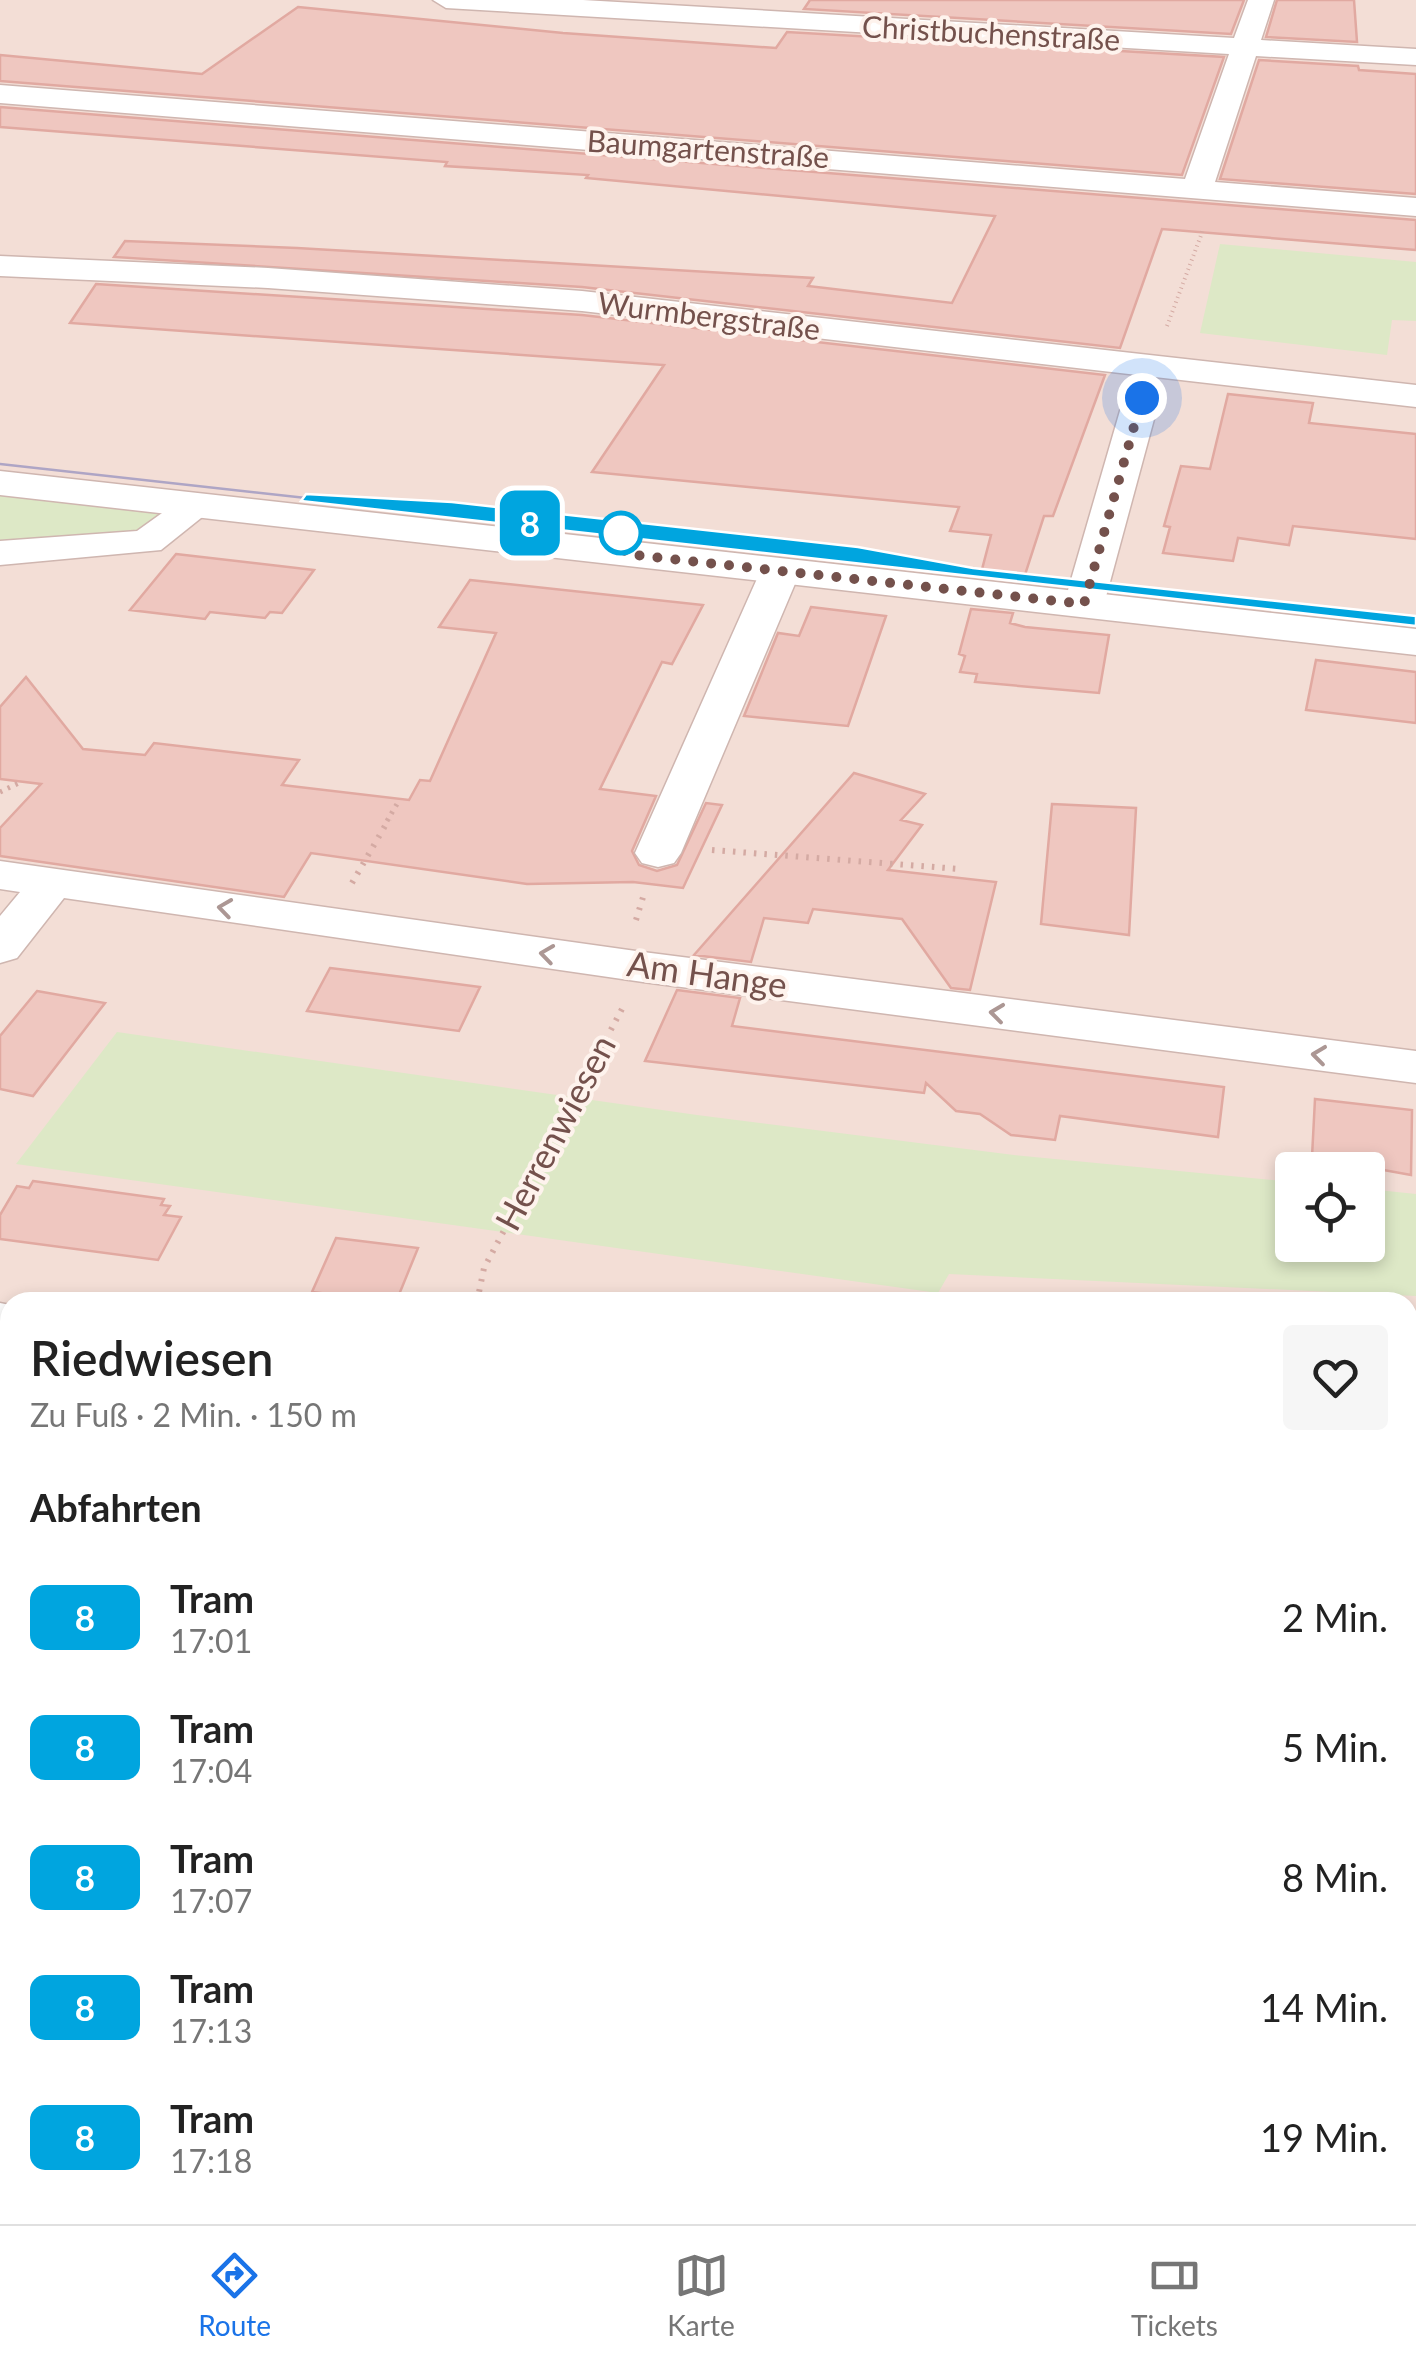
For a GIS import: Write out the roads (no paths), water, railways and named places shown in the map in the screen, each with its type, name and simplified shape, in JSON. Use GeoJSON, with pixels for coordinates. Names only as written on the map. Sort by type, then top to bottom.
{"type":"FeatureCollection","features":[{"type":"Feature","properties":{"kind":"street","name":"Christbuchenstraße"},"geometry":{"type":"LineString","coordinates":[[446,0],[1416,58]]}},
{"type":"Feature","properties":{"kind":"street"},"geometry":{"type":"LineString","coordinates":[[1198,187],[1248,48],[1261,0]]}},
{"type":"Feature","properties":{"kind":"street","name":"Baumgartenstraße"},"geometry":{"type":"LineString","coordinates":[[0,94],[1416,207]]}},
{"type":"Feature","properties":{"kind":"street","name":"Wurmbergstraße"},"geometry":{"type":"LineString","coordinates":[[0,266],[268,278],[582,302],[1146,383],[1416,396]]}},
{"type":"Feature","properties":{"kind":"street"},"geometry":{"type":"LineString","coordinates":[[1084,604],[1146,383]]}},
{"type":"Feature","properties":{"kind":"street"},"geometry":{"type":"LineString","coordinates":[[0,483],[1416,642]]}},
{"type":"Feature","properties":{"kind":"street"},"geometry":{"type":"LineString","coordinates":[[0,553],[146,542],[197,506]]}},
{"type":"Feature","properties":{"kind":"street"},"geometry":{"type":"LineString","coordinates":[[655,863],[780,572]]}},
{"type":"Feature","properties":{"kind":"street","name":"Am Hange"},"geometry":{"type":"LineString","coordinates":[[0,876],[643,967],[1416,1067]]}},
{"type":"Feature","properties":{"kind":"street"},"geometry":{"type":"LineString","coordinates":[[0,948],[52,883]]}},
{"type":"Feature","properties":{"kind":"tram line"},"geometry":{"type":"LineString","coordinates":[[0,464],[1416,621]]}},
{"type":"Feature","properties":{"kind":"tram line","name":"8"},"geometry":{"type":"LineString","coordinates":[[967,570],[858,551],[452,506],[306,498],[1416,621]]}}]}
